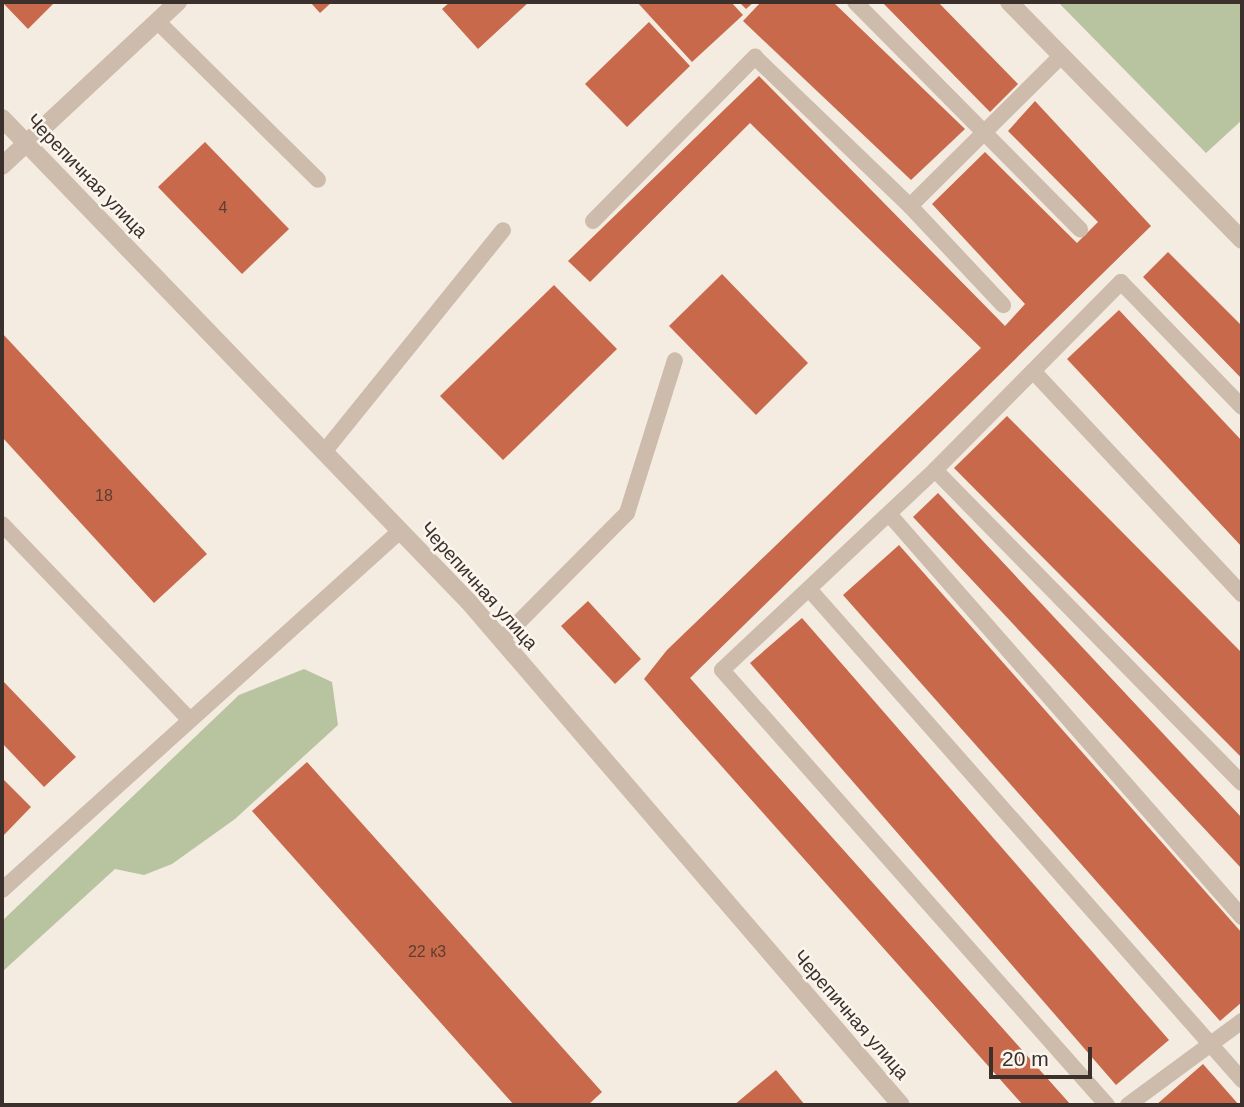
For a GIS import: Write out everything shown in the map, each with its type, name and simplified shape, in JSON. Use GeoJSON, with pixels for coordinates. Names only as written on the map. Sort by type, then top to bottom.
{"type":"FeatureCollection","features":[{"type":"Feature","properties":{"kind":"street"},"geometry":{"type":"LineString","coordinates":[[2,166],[178,2]]}},
{"type":"Feature","properties":{"kind":"street"},"geometry":{"type":"LineString","coordinates":[[1009,2],[1242,240]]}},
{"type":"Feature","properties":{"kind":"street","name":"Черепичная улица"},"geometry":{"type":"LineString","coordinates":[[2,118],[400,531],[501,640],[901,1105]]}},
{"type":"Feature","properties":{"kind":"lane"},"geometry":{"type":"LineString","coordinates":[[855,2],[1080,229]]}},
{"type":"Feature","properties":{"kind":"lane"},"geometry":{"type":"LineString","coordinates":[[157,21],[318,180]]}},
{"type":"Feature","properties":{"kind":"lane"},"geometry":{"type":"LineString","coordinates":[[910,206],[1062,55]]}},
{"type":"Feature","properties":{"kind":"lane"},"geometry":{"type":"LineString","coordinates":[[593,221],[755,57],[910,206],[1003,305]]}},
{"type":"Feature","properties":{"kind":"lane"},"geometry":{"type":"LineString","coordinates":[[324,452],[503,230]]}},
{"type":"Feature","properties":{"kind":"lane"},"geometry":{"type":"LineString","coordinates":[[1107,1105],[722,670],[890,514],[1121,282],[1242,407]]}},
{"type":"Feature","properties":{"kind":"lane"},"geometry":{"type":"LineString","coordinates":[[501,640],[627,513],[675,360]]}},
{"type":"Feature","properties":{"kind":"lane"},"geometry":{"type":"LineString","coordinates":[[1033,371],[1242,593]]}},
{"type":"Feature","properties":{"kind":"lane"},"geometry":{"type":"LineString","coordinates":[[935,470],[1242,783]]}},
{"type":"Feature","properties":{"kind":"lane"},"geometry":{"type":"LineString","coordinates":[[890,514],[1242,917]]}},
{"type":"Feature","properties":{"kind":"lane"},"geometry":{"type":"LineString","coordinates":[[2,524],[189,719]]}},
{"type":"Feature","properties":{"kind":"lane"},"geometry":{"type":"LineString","coordinates":[[2,890],[400,531]]}},
{"type":"Feature","properties":{"kind":"lane"},"geometry":{"type":"LineString","coordinates":[[809,589],[1242,1080]]}},
{"type":"Feature","properties":{"kind":"lane"},"geometry":{"type":"LineString","coordinates":[[1128,1105],[1242,1021]]}},
{"type":"Feature","properties":{"kind":"green space"},"geometry":{"type":"Polygon","coordinates":[[[1058,2],[1242,2],[1242,120],[1206,153],[1058,2]]]}},
{"type":"Feature","properties":{"kind":"green space"},"geometry":{"type":"Polygon","coordinates":[[[304,669],[332,682],[338,725],[235,819],[172,864],[144,875],[115,869],[2,972],[2,921],[239,695],[304,669]]]}},
{"type":"Feature","properties":{"kind":"building"},"geometry":{"type":"Polygon","coordinates":[[[2,2],[55,2],[28,29],[2,2]]]}},
{"type":"Feature","properties":{"kind":"building"},"geometry":{"type":"Polygon","coordinates":[[[310,2],[332,2],[320,13],[310,2]]]}},
{"type":"Feature","properties":{"kind":"building"},"geometry":{"type":"Polygon","coordinates":[[[450,2],[529,2],[478,49],[442,9],[450,2]]]}},
{"type":"Feature","properties":{"kind":"building"},"geometry":{"type":"Polygon","coordinates":[[[637,2],[731,2],[743,15],[692,62],[637,2]]]}},
{"type":"Feature","properties":{"kind":"building"},"geometry":{"type":"Polygon","coordinates":[[[739,2],[754,2],[746,9],[739,2]]]}},
{"type":"Feature","properties":{"kind":"building"},"geometry":{"type":"Polygon","coordinates":[[[761,2],[833,2],[965,129],[911,180],[743,21],[761,2]]]}},
{"type":"Feature","properties":{"kind":"building"},"geometry":{"type":"Polygon","coordinates":[[[882,2],[938,2],[1018,84],[990,112],[882,2]]]}},
{"type":"Feature","properties":{"kind":"building"},"geometry":{"type":"Polygon","coordinates":[[[649,22],[690,66],[627,127],[585,84],[649,22]]]}},
{"type":"Feature","properties":{"kind":"building"},"geometry":{"type":"Polygon","coordinates":[[[759,76],[1005,326],[1025,304],[932,204],[985,152],[1077,243],[1098,222],[1008,131],[1035,101],[1151,226],[690,678],[1071,1105],[1023,1105],[644,679],[667,650],[981,348],[750,123],[590,282],[568,261],[759,76]]]}},
{"type":"Feature","properties":{"kind":"building"},"geometry":{"type":"Polygon","coordinates":[[[205,142],[289,229],[242,274],[158,187],[205,142]]]}},
{"type":"Feature","properties":{"kind":"building"},"geometry":{"type":"Polygon","coordinates":[[[1168,252],[1242,326],[1242,379],[1143,277],[1168,252]]]}},
{"type":"Feature","properties":{"kind":"building"},"geometry":{"type":"Polygon","coordinates":[[[722,274],[808,363],[756,415],[669,326],[722,274]]]}},
{"type":"Feature","properties":{"kind":"building"},"geometry":{"type":"Polygon","coordinates":[[[554,285],[617,349],[503,460],[440,396],[554,285]]]}},
{"type":"Feature","properties":{"kind":"building"},"geometry":{"type":"Polygon","coordinates":[[[1119,310],[1242,441],[1242,547],[1067,359],[1119,310]]]}},
{"type":"Feature","properties":{"kind":"building"},"geometry":{"type":"Polygon","coordinates":[[[2,333],[207,554],[154,603],[2,437],[2,333]]]}},
{"type":"Feature","properties":{"kind":"building"},"geometry":{"type":"Polygon","coordinates":[[[1007,416],[1242,653],[1242,758],[954,468],[1007,416]]]}},
{"type":"Feature","properties":{"kind":"building"},"geometry":{"type":"Polygon","coordinates":[[[938,493],[1242,818],[1242,869],[913,517],[938,493]]]}},
{"type":"Feature","properties":{"kind":"building"},"geometry":{"type":"Polygon","coordinates":[[[899,545],[1242,933],[1242,1002],[1220,1021],[843,595],[899,545]]]}},
{"type":"Feature","properties":{"kind":"building"},"geometry":{"type":"Polygon","coordinates":[[[588,601],[641,659],[615,684],[561,626],[588,601]]]}},
{"type":"Feature","properties":{"kind":"building"},"geometry":{"type":"Polygon","coordinates":[[[802,618],[1169,1040],[1116,1085],[750,663],[802,618]]]}},
{"type":"Feature","properties":{"kind":"building"},"geometry":{"type":"Polygon","coordinates":[[[2,680],[76,757],[44,787],[2,743],[2,680]]]}},
{"type":"Feature","properties":{"kind":"building"},"geometry":{"type":"Polygon","coordinates":[[[307,762],[602,1092],[588,1105],[514,1105],[252,811],[307,762]]]}},
{"type":"Feature","properties":{"kind":"building"},"geometry":{"type":"Polygon","coordinates":[[[2,778],[31,807],[2,837],[2,778]]]}},
{"type":"Feature","properties":{"kind":"building"},"geometry":{"type":"Polygon","coordinates":[[[1203,1064],[1239,1105],[1156,1105],[1203,1064]]]}},
{"type":"Feature","properties":{"kind":"building"},"geometry":{"type":"Polygon","coordinates":[[[776,1070],[805,1105],[734,1105],[776,1070]]]}}]}
